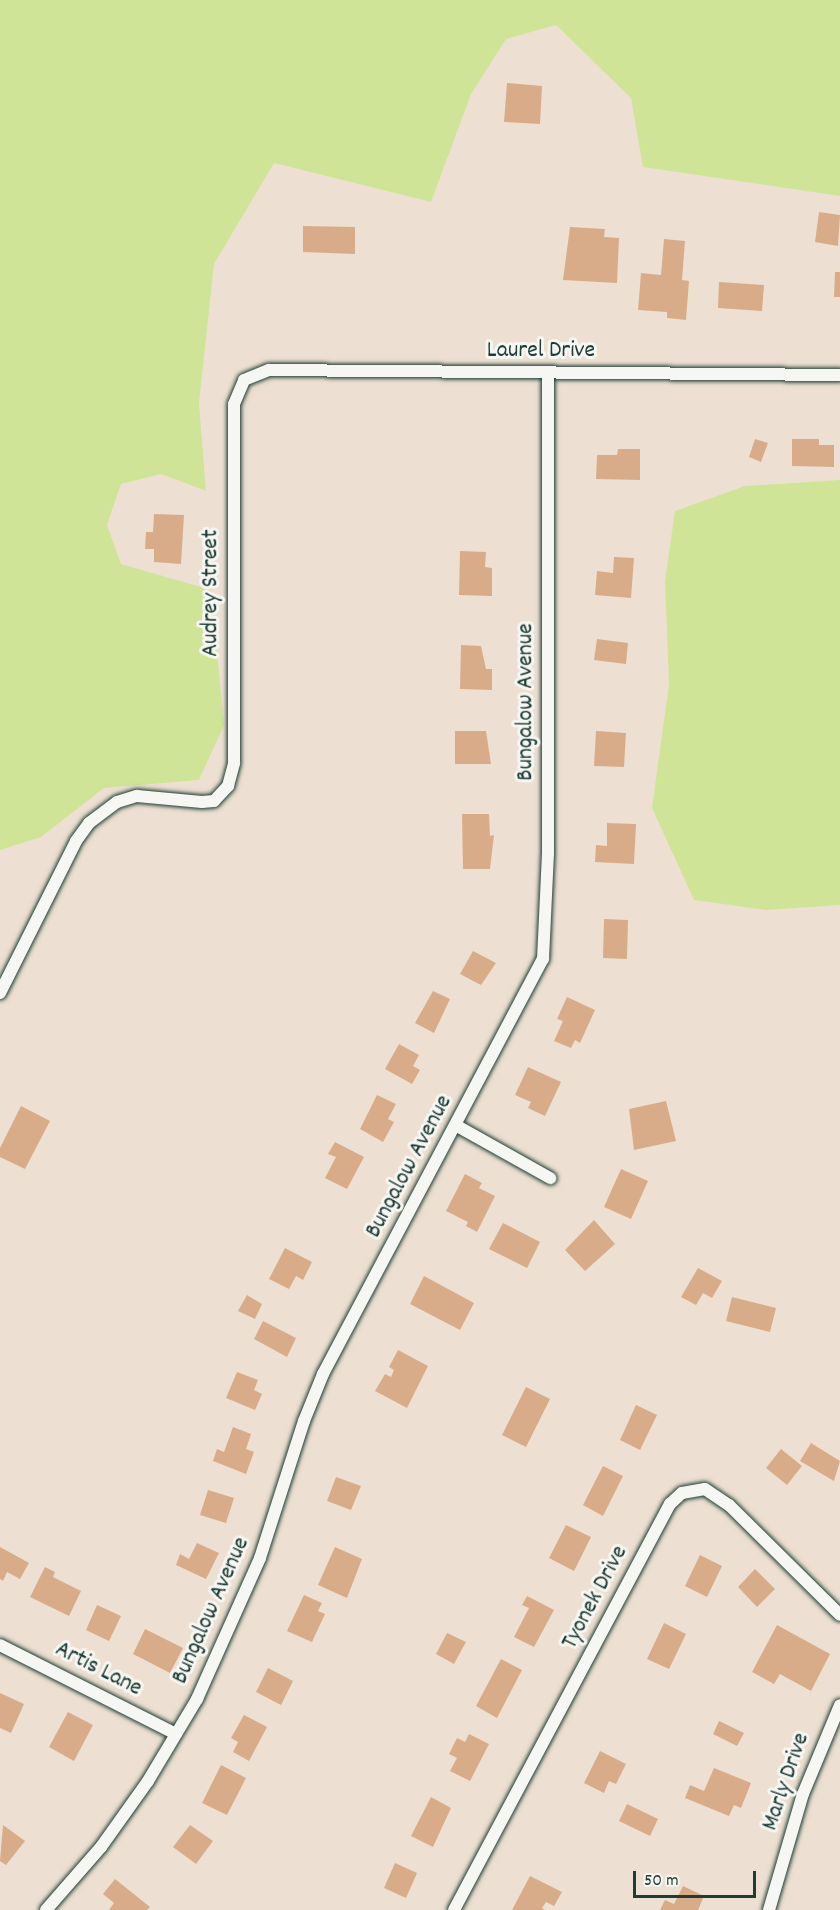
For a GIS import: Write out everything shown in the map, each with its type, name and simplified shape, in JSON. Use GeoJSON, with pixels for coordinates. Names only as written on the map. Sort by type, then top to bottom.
{"type":"FeatureCollection","features":[{"type":"Feature","properties":{"kind":"street","name":"Laurel Drive"},"geometry":{"type":"LineString","coordinates":[[244,380],[269,370],[840,375]]}},
{"type":"Feature","properties":{"kind":"street","name":"Bungalow Avenue"},"geometry":{"type":"LineString","coordinates":[[46,1910],[101,1847],[176,1734],[234,1622],[323,1374],[457,1126],[543,959],[548,854],[548,373]]}},
{"type":"Feature","properties":{"kind":"street","name":"Audrey Street"},"geometry":{"type":"LineString","coordinates":[[0,993],[76,841],[89,823],[117,802],[137,796],[214,801],[228,786],[234,763],[234,404],[244,380]]}},
{"type":"Feature","properties":{"kind":"street"},"geometry":{"type":"LineString","coordinates":[[457,1126],[549,1178]]}},
{"type":"Feature","properties":{"kind":"street","name":"Tyonek Drive"},"geometry":{"type":"LineString","coordinates":[[454,1910],[670,1504],[682,1493],[705,1489],[729,1505],[840,1615]]}},
{"type":"Feature","properties":{"kind":"street","name":"Artis Lane"},"geometry":{"type":"LineString","coordinates":[[0,1645],[176,1734]]}},
{"type":"Feature","properties":{"kind":"street","name":"Marly Drive"},"geometry":{"type":"LineString","coordinates":[[769,1910],[803,1794],[840,1705]]}},
{"type":"Feature","properties":{"kind":"green space"},"geometry":{"type":"Polygon","coordinates":[[[0,0],[840,0],[840,196],[643,167],[631,98],[556,25],[506,39],[471,94],[431,202],[274,163],[214,264],[199,403],[206,491],[161,474],[121,484],[107,525],[121,564],[211,590],[224,725],[199,780],[104,788],[41,837],[0,850],[0,0]]]}},
{"type":"Feature","properties":{"kind":"green space"},"geometry":{"type":"Polygon","coordinates":[[[840,480],[840,905],[766,910],[694,900],[652,808],[669,684],[665,581],[675,511],[745,486],[840,480]]]}},
{"type":"Feature","properties":{"kind":"building"},"geometry":{"type":"Polygon","coordinates":[[[507,83],[542,86],[540,124],[504,122],[507,83]]]}},
{"type":"Feature","properties":{"kind":"building"},"geometry":{"type":"Polygon","coordinates":[[[819,212],[840,215],[838,246],[815,242],[819,212]]]}},
{"type":"Feature","properties":{"kind":"building"},"geometry":{"type":"Polygon","coordinates":[[[303,226],[355,227],[355,254],[303,252],[303,226]]]}},
{"type":"Feature","properties":{"kind":"building"},"geometry":{"type":"Polygon","coordinates":[[[570,227],[605,229],[604,237],[619,238],[617,283],[563,280],[570,227]]]}},
{"type":"Feature","properties":{"kind":"building"},"geometry":{"type":"Polygon","coordinates":[[[664,239],[685,241],[682,280],[689,281],[686,320],[667,318],[667,312],[638,310],[641,273],[661,275],[664,239]]]}},
{"type":"Feature","properties":{"kind":"building"},"geometry":{"type":"Polygon","coordinates":[[[835,272],[840,272],[840,297],[834,297],[835,272]]]}},
{"type":"Feature","properties":{"kind":"building"},"geometry":{"type":"Polygon","coordinates":[[[719,282],[764,285],[762,311],[718,308],[719,282]]]}},
{"type":"Feature","properties":{"kind":"building"},"geometry":{"type":"Polygon","coordinates":[[[755,439],[768,443],[761,462],[749,457],[755,439]]]}},
{"type":"Feature","properties":{"kind":"building"},"geometry":{"type":"Polygon","coordinates":[[[792,439],[819,439],[819,445],[834,445],[834,467],[792,466],[792,439]]]}},
{"type":"Feature","properties":{"kind":"building"},"geometry":{"type":"Polygon","coordinates":[[[618,449],[640,449],[640,480],[596,479],[597,455],[617,455],[618,449]]]}},
{"type":"Feature","properties":{"kind":"building"},"geometry":{"type":"Polygon","coordinates":[[[154,514],[184,515],[181,564],[154,562],[154,549],[145,549],[146,532],[153,532],[154,514]]]}},
{"type":"Feature","properties":{"kind":"building"},"geometry":{"type":"Polygon","coordinates":[[[460,551],[486,552],[485,567],[492,568],[492,596],[459,595],[460,551]]]}},
{"type":"Feature","properties":{"kind":"building"},"geometry":{"type":"Polygon","coordinates":[[[614,557],[634,558],[631,598],[595,595],[597,571],[613,573],[614,557]]]}},
{"type":"Feature","properties":{"kind":"building"},"geometry":{"type":"Polygon","coordinates":[[[597,639],[628,643],[626,664],[594,660],[597,639]]]}},
{"type":"Feature","properties":{"kind":"building"},"geometry":{"type":"Polygon","coordinates":[[[461,645],[481,646],[486,669],[492,669],[492,690],[460,689],[461,645]]]}},
{"type":"Feature","properties":{"kind":"building"},"geometry":{"type":"Polygon","coordinates":[[[455,731],[486,731],[491,764],[455,764],[455,731]]]}},
{"type":"Feature","properties":{"kind":"building"},"geometry":{"type":"Polygon","coordinates":[[[596,731],[626,733],[624,767],[594,766],[596,731]]]}},
{"type":"Feature","properties":{"kind":"building"},"geometry":{"type":"Polygon","coordinates":[[[462,814],[489,814],[490,836],[494,835],[490,869],[463,869],[462,814]]]}},
{"type":"Feature","properties":{"kind":"building"},"geometry":{"type":"Polygon","coordinates":[[[607,823],[636,824],[634,864],[595,862],[596,845],[607,846],[607,823]]]}},
{"type":"Feature","properties":{"kind":"building"},"geometry":{"type":"Polygon","coordinates":[[[604,919],[628,920],[627,959],[603,958],[604,919]]]}},
{"type":"Feature","properties":{"kind":"building"},"geometry":{"type":"Polygon","coordinates":[[[473,951],[496,963],[481,985],[460,974],[473,951]]]}},
{"type":"Feature","properties":{"kind":"building"},"geometry":{"type":"Polygon","coordinates":[[[433,991],[450,999],[434,1033],[415,1023],[433,991]]]}},
{"type":"Feature","properties":{"kind":"building"},"geometry":{"type":"Polygon","coordinates":[[[567,997],[595,1010],[580,1043],[575,1040],[571,1048],[554,1041],[563,1021],[557,1019],[567,997]]]}},
{"type":"Feature","properties":{"kind":"building"},"geometry":{"type":"Polygon","coordinates":[[[399,1044],[419,1055],[413,1066],[420,1070],[412,1084],[385,1069],[399,1044]]]}},
{"type":"Feature","properties":{"kind":"building"},"geometry":{"type":"Polygon","coordinates":[[[528,1067],[561,1082],[545,1116],[528,1108],[531,1102],[515,1095],[528,1067]]]}},
{"type":"Feature","properties":{"kind":"building"},"geometry":{"type":"Polygon","coordinates":[[[377,1095],[396,1104],[388,1119],[394,1122],[383,1142],[360,1129],[377,1095]]]}},
{"type":"Feature","properties":{"kind":"building"},"geometry":{"type":"Polygon","coordinates":[[[666,1101],[676,1141],[634,1150],[629,1109],[666,1101]]]}},
{"type":"Feature","properties":{"kind":"building"},"geometry":{"type":"Polygon","coordinates":[[[21,1106],[50,1121],[25,1169],[0,1157],[0,1148],[21,1106]]]}},
{"type":"Feature","properties":{"kind":"building"},"geometry":{"type":"Polygon","coordinates":[[[335,1142],[364,1157],[347,1189],[325,1178],[336,1157],[328,1154],[335,1142]]]}},
{"type":"Feature","properties":{"kind":"building"},"geometry":{"type":"Polygon","coordinates":[[[621,1169],[648,1181],[631,1219],[604,1207],[621,1169]]]}},
{"type":"Feature","properties":{"kind":"building"},"geometry":{"type":"Polygon","coordinates":[[[465,1174],[482,1183],[479,1188],[495,1196],[477,1232],[466,1226],[468,1222],[446,1211],[465,1174]]]}},
{"type":"Feature","properties":{"kind":"building"},"geometry":{"type":"Polygon","coordinates":[[[594,1220],[615,1244],[585,1271],[565,1250],[594,1220]]]}},
{"type":"Feature","properties":{"kind":"building"},"geometry":{"type":"Polygon","coordinates":[[[503,1223],[540,1242],[527,1268],[489,1249],[503,1223]]]}},
{"type":"Feature","properties":{"kind":"building"},"geometry":{"type":"Polygon","coordinates":[[[285,1248],[312,1262],[303,1280],[296,1276],[289,1289],[269,1279],[285,1248]]]}},
{"type":"Feature","properties":{"kind":"building"},"geometry":{"type":"Polygon","coordinates":[[[698,1268],[722,1281],[712,1298],[703,1293],[696,1305],[681,1297],[698,1268]]]}},
{"type":"Feature","properties":{"kind":"building"},"geometry":{"type":"Polygon","coordinates":[[[424,1276],[474,1303],[460,1330],[410,1304],[424,1276]]]}},
{"type":"Feature","properties":{"kind":"building"},"geometry":{"type":"Polygon","coordinates":[[[247,1295],[262,1304],[255,1319],[238,1311],[247,1295]]]}},
{"type":"Feature","properties":{"kind":"building"},"geometry":{"type":"Polygon","coordinates":[[[732,1297],[776,1308],[770,1332],[726,1321],[732,1297]]]}},
{"type":"Feature","properties":{"kind":"building"},"geometry":{"type":"Polygon","coordinates":[[[263,1321],[296,1338],[287,1357],[254,1339],[263,1321]]]}},
{"type":"Feature","properties":{"kind":"building"},"geometry":{"type":"Polygon","coordinates":[[[398,1350],[428,1366],[407,1408],[375,1391],[385,1374],[391,1377],[394,1370],[389,1367],[398,1350]]]}},
{"type":"Feature","properties":{"kind":"building"},"geometry":{"type":"Polygon","coordinates":[[[237,1372],[258,1380],[254,1390],[262,1394],[255,1410],[226,1398],[237,1372]]]}},
{"type":"Feature","properties":{"kind":"building"},"geometry":{"type":"Polygon","coordinates":[[[526,1387],[550,1399],[526,1447],[502,1435],[526,1387]]]}},
{"type":"Feature","properties":{"kind":"building"},"geometry":{"type":"Polygon","coordinates":[[[636,1405],[657,1415],[640,1450],[620,1440],[636,1405]]]}},
{"type":"Feature","properties":{"kind":"building"},"geometry":{"type":"Polygon","coordinates":[[[233,1427],[251,1434],[246,1449],[254,1452],[246,1474],[213,1461],[217,1449],[224,1452],[233,1427]]]}},
{"type":"Feature","properties":{"kind":"building"},"geometry":{"type":"Polygon","coordinates":[[[811,1443],[840,1461],[834,1481],[800,1461],[811,1443]]]}},
{"type":"Feature","properties":{"kind":"building"},"geometry":{"type":"Polygon","coordinates":[[[781,1449],[802,1466],[787,1485],[766,1468],[781,1449]]]}},
{"type":"Feature","properties":{"kind":"building"},"geometry":{"type":"Polygon","coordinates":[[[603,1466],[623,1476],[603,1516],[583,1505],[603,1466]]]}},
{"type":"Feature","properties":{"kind":"building"},"geometry":{"type":"Polygon","coordinates":[[[336,1477],[361,1486],[351,1510],[327,1501],[336,1477]]]}},
{"type":"Feature","properties":{"kind":"building"},"geometry":{"type":"Polygon","coordinates":[[[208,1490],[234,1498],[226,1523],[200,1515],[208,1490]]]}},
{"type":"Feature","properties":{"kind":"building"},"geometry":{"type":"Polygon","coordinates":[[[566,1525],[591,1537],[574,1571],[549,1558],[566,1525]]]}},
{"type":"Feature","properties":{"kind":"building"},"geometry":{"type":"Polygon","coordinates":[[[197,1543],[219,1553],[206,1579],[176,1565],[180,1554],[189,1559],[197,1543]]]}},
{"type":"Feature","properties":{"kind":"building"},"geometry":{"type":"Polygon","coordinates":[[[0,1547],[29,1563],[20,1579],[7,1572],[3,1581],[0,1579],[0,1547]]]}},
{"type":"Feature","properties":{"kind":"building"},"geometry":{"type":"Polygon","coordinates":[[[335,1547],[362,1559],[347,1598],[318,1585],[335,1547]]]}},
{"type":"Feature","properties":{"kind":"building"},"geometry":{"type":"Polygon","coordinates":[[[700,1555],[722,1566],[707,1597],[685,1586],[700,1555]]]}},
{"type":"Feature","properties":{"kind":"building"},"geometry":{"type":"Polygon","coordinates":[[[45,1567],[55,1572],[53,1577],[81,1591],[69,1616],[30,1597],[45,1567]]]}},
{"type":"Feature","properties":{"kind":"building"},"geometry":{"type":"Polygon","coordinates":[[[755,1569],[775,1589],[757,1607],[738,1587],[755,1569]]]}},
{"type":"Feature","properties":{"kind":"building"},"geometry":{"type":"Polygon","coordinates":[[[304,1595],[322,1603],[318,1611],[325,1614],[312,1642],[287,1631],[304,1595]]]}},
{"type":"Feature","properties":{"kind":"building"},"geometry":{"type":"Polygon","coordinates":[[[527,1596],[554,1610],[534,1647],[514,1637],[529,1608],[522,1605],[527,1596]]]}},
{"type":"Feature","properties":{"kind":"building"},"geometry":{"type":"Polygon","coordinates":[[[97,1605],[121,1616],[109,1641],[86,1630],[97,1605]]]}},
{"type":"Feature","properties":{"kind":"building"},"geometry":{"type":"Polygon","coordinates":[[[664,1623],[686,1634],[669,1669],[647,1659],[664,1623]]]}},
{"type":"Feature","properties":{"kind":"building"},"geometry":{"type":"Polygon","coordinates":[[[777,1625],[830,1654],[811,1691],[780,1674],[774,1684],[752,1672],[777,1625]]]}},
{"type":"Feature","properties":{"kind":"building"},"geometry":{"type":"Polygon","coordinates":[[[145,1629],[183,1648],[170,1673],[133,1654],[145,1629]]]}},
{"type":"Feature","properties":{"kind":"building"},"geometry":{"type":"Polygon","coordinates":[[[447,1633],[466,1642],[454,1664],[436,1654],[447,1633]]]}},
{"type":"Feature","properties":{"kind":"building"},"geometry":{"type":"Polygon","coordinates":[[[501,1659],[522,1670],[497,1718],[476,1706],[501,1659]]]}},
{"type":"Feature","properties":{"kind":"building"},"geometry":{"type":"Polygon","coordinates":[[[268,1668],[293,1681],[281,1705],[256,1692],[268,1668]]]}},
{"type":"Feature","properties":{"kind":"building"},"geometry":{"type":"Polygon","coordinates":[[[0,1693],[24,1704],[11,1733],[0,1728],[0,1693]]]}},
{"type":"Feature","properties":{"kind":"building"},"geometry":{"type":"Polygon","coordinates":[[[68,1712],[93,1725],[74,1761],[49,1747],[68,1712]]]}},
{"type":"Feature","properties":{"kind":"building"},"geometry":{"type":"Polygon","coordinates":[[[244,1715],[267,1727],[249,1761],[233,1752],[238,1742],[231,1738],[244,1715]]]}},
{"type":"Feature","properties":{"kind":"building"},"geometry":{"type":"Polygon","coordinates":[[[719,1721],[744,1733],[737,1746],[713,1734],[719,1721]]]}},
{"type":"Feature","properties":{"kind":"building"},"geometry":{"type":"Polygon","coordinates":[[[469,1734],[489,1744],[470,1781],[450,1771],[457,1758],[449,1754],[457,1738],[465,1742],[469,1734]]]}},
{"type":"Feature","properties":{"kind":"building"},"geometry":{"type":"Polygon","coordinates":[[[600,1751],[626,1764],[616,1784],[609,1781],[604,1793],[584,1783],[600,1751]]]}},
{"type":"Feature","properties":{"kind":"building"},"geometry":{"type":"Polygon","coordinates":[[[221,1765],[246,1778],[227,1815],[202,1803],[221,1765]]]}},
{"type":"Feature","properties":{"kind":"building"},"geometry":{"type":"Polygon","coordinates":[[[714,1768],[751,1783],[741,1808],[734,1805],[729,1816],[685,1798],[690,1785],[704,1791],[714,1768]]]}},
{"type":"Feature","properties":{"kind":"building"},"geometry":{"type":"Polygon","coordinates":[[[431,1797],[451,1808],[433,1847],[411,1836],[431,1797]]]}},
{"type":"Feature","properties":{"kind":"building"},"geometry":{"type":"Polygon","coordinates":[[[627,1804],[658,1819],[650,1836],[619,1821],[627,1804]]]}},
{"type":"Feature","properties":{"kind":"building"},"geometry":{"type":"Polygon","coordinates":[[[3,1825],[25,1841],[6,1865],[0,1861],[3,1825]]]}},
{"type":"Feature","properties":{"kind":"building"},"geometry":{"type":"Polygon","coordinates":[[[190,1825],[213,1841],[196,1864],[173,1847],[190,1825]]]}},
{"type":"Feature","properties":{"kind":"building"},"geometry":{"type":"Polygon","coordinates":[[[395,1863],[417,1873],[406,1898],[384,1888],[395,1863]]]}},
{"type":"Feature","properties":{"kind":"building"},"geometry":{"type":"Polygon","coordinates":[[[530,1876],[562,1892],[554,1906],[546,1902],[542,1908],[545,1910],[512,1910],[530,1876]]]}},
{"type":"Feature","properties":{"kind":"building"},"geometry":{"type":"Polygon","coordinates":[[[115,1879],[150,1907],[147,1910],[109,1910],[114,1903],[103,1894],[115,1879]]]}},
{"type":"Feature","properties":{"kind":"building"},"geometry":{"type":"Polygon","coordinates":[[[683,1886],[704,1896],[698,1910],[660,1910],[665,1900],[674,1904],[683,1886]]]}}]}
